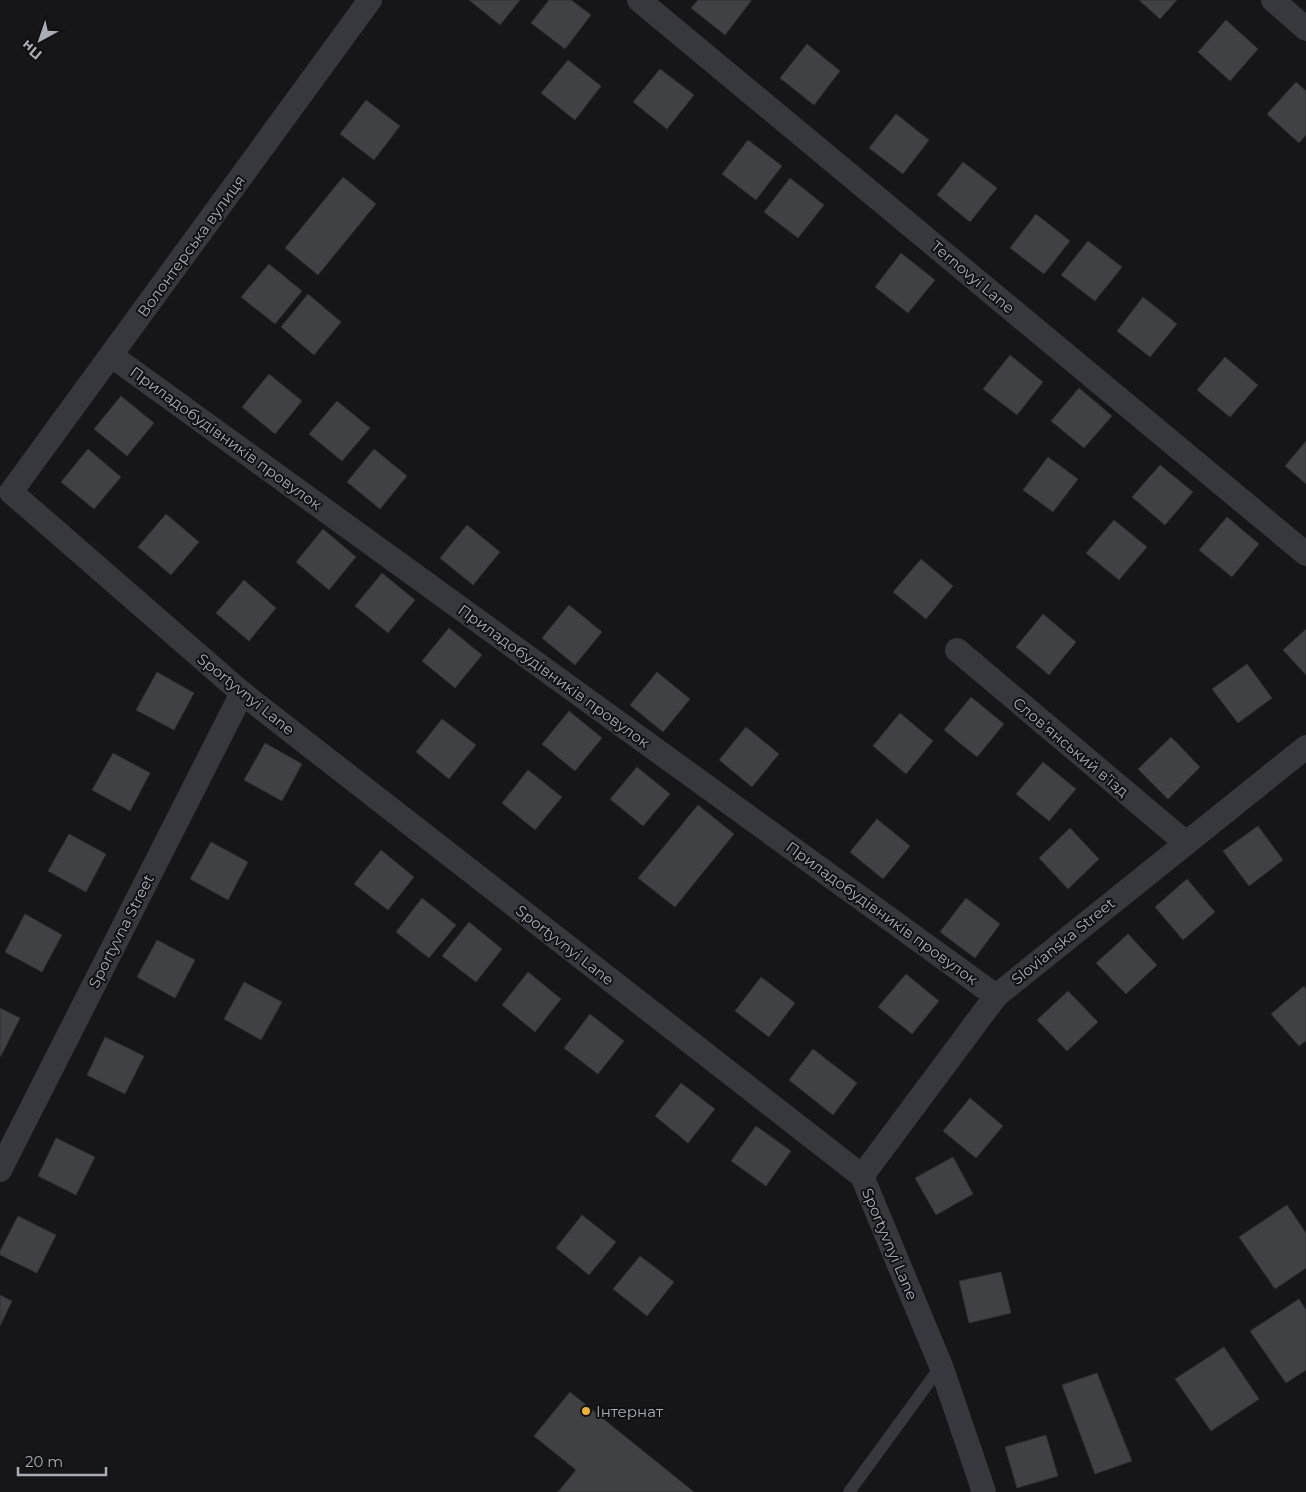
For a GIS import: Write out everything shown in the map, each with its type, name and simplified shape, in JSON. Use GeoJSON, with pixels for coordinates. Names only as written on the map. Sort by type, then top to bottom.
{"type":"FeatureCollection","features":[{"type":"Feature","properties":{"kind":"street","name":"Волонтерська вулиця"},"geometry":{"type":"LineString","coordinates":[[12,492],[370,0]]}},
{"type":"Feature","properties":{"kind":"street","name":"Ternovyi Lane"},"geometry":{"type":"LineString","coordinates":[[639,0],[1306,554]]}},
{"type":"Feature","properties":{"kind":"street"},"geometry":{"type":"LineString","coordinates":[[1273,0],[1306,29]]}},
{"type":"Feature","properties":{"kind":"street","name":"Приладобудівників провулок"},"geometry":{"type":"LineString","coordinates":[[112,356],[996,996]]}},
{"type":"Feature","properties":{"kind":"street","name":"Sportyvnyi Lane"},"geometry":{"type":"LineString","coordinates":[[12,492],[242,693],[862,1176],[941,1366],[984,1492]]}},
{"type":"Feature","properties":{"kind":"street","name":"Слов’янський в’їзд"},"geometry":{"type":"LineString","coordinates":[[956,650],[1186,843]]}},
{"type":"Feature","properties":{"kind":"street","name":"Sportyvna Street"},"geometry":{"type":"LineString","coordinates":[[0,1170],[242,693]]}},
{"type":"Feature","properties":{"kind":"street","name":"Slovianska Street"},"geometry":{"type":"LineString","coordinates":[[862,1176],[996,996],[1306,746]]}},
{"type":"Feature","properties":{"kind":"lane"},"geometry":{"type":"LineString","coordinates":[[849,1492],[941,1366]]}},
{"type":"Feature","properties":{"kind":"building"},"geometry":{"type":"Polygon","coordinates":[[[469,0],[520,0],[500,25],[469,0]]]}},
{"type":"Feature","properties":{"kind":"building"},"geometry":{"type":"Polygon","coordinates":[[[549,0],[571,0],[591,15],[565,49],[531,23],[549,0]]]}},
{"type":"Feature","properties":{"kind":"building"},"geometry":{"type":"Polygon","coordinates":[[[698,0],[751,1],[725,35],[691,8],[698,0]]]}},
{"type":"Feature","properties":{"kind":"building"},"geometry":{"type":"Polygon","coordinates":[[[1139,0],[1177,0],[1160,19],[1139,0]]]}},
{"type":"Feature","properties":{"kind":"building"},"geometry":{"type":"Polygon","coordinates":[[[1226,20],[1258,49],[1230,81],[1198,52],[1226,20]]]}},
{"type":"Feature","properties":{"kind":"building"},"geometry":{"type":"Polygon","coordinates":[[[807,44],[840,71],[814,105],[780,78],[807,44]]]}},
{"type":"Feature","properties":{"kind":"building"},"geometry":{"type":"Polygon","coordinates":[[[568,60],[601,86],[575,120],[541,93],[568,60]]]}},
{"type":"Feature","properties":{"kind":"building"},"geometry":{"type":"Polygon","coordinates":[[[660,69],[694,95],[667,129],[633,102],[660,69]]]}},
{"type":"Feature","properties":{"kind":"building"},"geometry":{"type":"Polygon","coordinates":[[[1296,82],[1306,91],[1306,135],[1299,143],[1267,114],[1296,82]]]}},
{"type":"Feature","properties":{"kind":"building"},"geometry":{"type":"Polygon","coordinates":[[[366,100],[400,126],[374,160],[340,134],[366,100]]]}},
{"type":"Feature","properties":{"kind":"building"},"geometry":{"type":"Polygon","coordinates":[[[896,114],[929,140],[903,174],[869,148],[896,114]]]}},
{"type":"Feature","properties":{"kind":"building"},"geometry":{"type":"Polygon","coordinates":[[[748,140],[782,166],[756,200],[722,174],[748,140]]]}},
{"type":"Feature","properties":{"kind":"building"},"geometry":{"type":"Polygon","coordinates":[[[963,162],[997,188],[970,222],[937,195],[963,162]]]}},
{"type":"Feature","properties":{"kind":"building"},"geometry":{"type":"Polygon","coordinates":[[[343,177],[376,204],[318,275],[285,248],[343,177]]]}},
{"type":"Feature","properties":{"kind":"building"},"geometry":{"type":"Polygon","coordinates":[[[790,178],[824,205],[798,238],[764,212],[790,178]]]}},
{"type":"Feature","properties":{"kind":"building"},"geometry":{"type":"Polygon","coordinates":[[[1036,214],[1070,241],[1044,274],[1010,248],[1036,214]]]}},
{"type":"Feature","properties":{"kind":"building"},"geometry":{"type":"Polygon","coordinates":[[[1088,241],[1122,267],[1095,301],[1061,275],[1088,241]]]}},
{"type":"Feature","properties":{"kind":"building"},"geometry":{"type":"Polygon","coordinates":[[[901,253],[935,280],[908,313],[875,287],[901,253]]]}},
{"type":"Feature","properties":{"kind":"building"},"geometry":{"type":"Polygon","coordinates":[[[269,264],[302,291],[275,324],[241,297],[269,264]]]}},
{"type":"Feature","properties":{"kind":"building"},"geometry":{"type":"Polygon","coordinates":[[[308,294],[341,322],[314,355],[281,327],[308,294]]]}},
{"type":"Feature","properties":{"kind":"building"},"geometry":{"type":"Polygon","coordinates":[[[1143,297],[1177,324],[1150,357],[1117,331],[1143,297]]]}},
{"type":"Feature","properties":{"kind":"building"},"geometry":{"type":"Polygon","coordinates":[[[1010,355],[1043,382],[1017,415],[983,389],[1010,355]]]}},
{"type":"Feature","properties":{"kind":"building"},"geometry":{"type":"Polygon","coordinates":[[[1225,357],[1258,385],[1230,417],[1197,390],[1225,357]]]}},
{"type":"Feature","properties":{"kind":"building"},"geometry":{"type":"Polygon","coordinates":[[[269,374],[302,401],[275,434],[242,407],[269,374]]]}},
{"type":"Feature","properties":{"kind":"building"},"geometry":{"type":"Polygon","coordinates":[[[1079,388],[1112,416],[1084,448],[1051,421],[1079,388]]]}},
{"type":"Feature","properties":{"kind":"building"},"geometry":{"type":"Polygon","coordinates":[[[121,396],[154,423],[127,456],[94,429],[121,396]]]}},
{"type":"Feature","properties":{"kind":"building"},"geometry":{"type":"Polygon","coordinates":[[[337,401],[370,428],[342,461],[309,434],[337,401]]]}},
{"type":"Feature","properties":{"kind":"building"},"geometry":{"type":"Polygon","coordinates":[[[1306,441],[1306,484],[1285,466],[1306,441]]]}},
{"type":"Feature","properties":{"kind":"building"},"geometry":{"type":"Polygon","coordinates":[[[88,449],[121,477],[94,509],[61,482],[88,449]]]}},
{"type":"Feature","properties":{"kind":"building"},"geometry":{"type":"Polygon","coordinates":[[[374,449],[407,476],[380,509],[347,482],[374,449]]]}},
{"type":"Feature","properties":{"kind":"building"},"geometry":{"type":"Polygon","coordinates":[[[1048,457],[1078,479],[1053,512],[1023,490],[1048,457]]]}},
{"type":"Feature","properties":{"kind":"building"},"geometry":{"type":"Polygon","coordinates":[[[1160,465],[1193,492],[1165,525],[1132,497],[1160,465]]]}},
{"type":"Feature","properties":{"kind":"building"},"geometry":{"type":"Polygon","coordinates":[[[166,514],[199,542],[171,575],[138,547],[166,514]]]}},
{"type":"Feature","properties":{"kind":"building"},"geometry":{"type":"Polygon","coordinates":[[[1227,517],[1259,544],[1232,577],[1199,550],[1227,517]]]}},
{"type":"Feature","properties":{"kind":"building"},"geometry":{"type":"Polygon","coordinates":[[[1114,520],[1147,547],[1119,580],[1086,553],[1114,520]]]}},
{"type":"Feature","properties":{"kind":"building"},"geometry":{"type":"Polygon","coordinates":[[[467,525],[500,552],[473,585],[440,558],[467,525]]]}},
{"type":"Feature","properties":{"kind":"building"},"geometry":{"type":"Polygon","coordinates":[[[323,529],[356,557],[329,590],[296,562],[323,529]]]}},
{"type":"Feature","properties":{"kind":"building"},"geometry":{"type":"Polygon","coordinates":[[[921,559],[953,586],[926,619],[893,592],[921,559]]]}},
{"type":"Feature","properties":{"kind":"building"},"geometry":{"type":"Polygon","coordinates":[[[382,573],[415,600],[388,633],[355,606],[382,573]]]}},
{"type":"Feature","properties":{"kind":"building"},"geometry":{"type":"Polygon","coordinates":[[[244,580],[276,608],[249,641],[216,613],[244,580]]]}},
{"type":"Feature","properties":{"kind":"building"},"geometry":{"type":"Polygon","coordinates":[[[569,605],[602,632],[575,665],[542,638],[569,605]]]}},
{"type":"Feature","properties":{"kind":"building"},"geometry":{"type":"Polygon","coordinates":[[[1043,614],[1076,642],[1049,675],[1016,647],[1043,614]]]}},
{"type":"Feature","properties":{"kind":"building"},"geometry":{"type":"Polygon","coordinates":[[[449,628],[482,655],[455,688],[422,661],[449,628]]]}},
{"type":"Feature","properties":{"kind":"building"},"geometry":{"type":"Polygon","coordinates":[[[1306,629],[1306,675],[1283,650],[1306,629]]]}},
{"type":"Feature","properties":{"kind":"building"},"geometry":{"type":"Polygon","coordinates":[[[1247,664],[1272,698],[1238,723],[1212,689],[1247,664]]]}},
{"type":"Feature","properties":{"kind":"building"},"geometry":{"type":"Polygon","coordinates":[[[157,672],[194,693],[174,730],[136,710],[157,672]]]}},
{"type":"Feature","properties":{"kind":"building"},"geometry":{"type":"Polygon","coordinates":[[[657,672],[690,699],[663,732],[630,705],[657,672]]]}},
{"type":"Feature","properties":{"kind":"building"},"geometry":{"type":"Polygon","coordinates":[[[971,697],[1004,724],[977,757],[944,730],[971,697]]]}},
{"type":"Feature","properties":{"kind":"building"},"geometry":{"type":"Polygon","coordinates":[[[569,711],[602,738],[575,771],[542,744],[569,711]]]}},
{"type":"Feature","properties":{"kind":"building"},"geometry":{"type":"Polygon","coordinates":[[[900,713],[933,741],[906,774],[873,746],[900,713]]]}},
{"type":"Feature","properties":{"kind":"building"},"geometry":{"type":"Polygon","coordinates":[[[442,719],[476,745],[449,779],[416,752],[442,719]]]}},
{"type":"Feature","properties":{"kind":"building"},"geometry":{"type":"Polygon","coordinates":[[[746,727],[779,754],[752,787],[719,760],[746,727]]]}},
{"type":"Feature","properties":{"kind":"building"},"geometry":{"type":"Polygon","coordinates":[[[1171,737],[1200,767],[1168,799],[1138,769],[1171,737]]]}},
{"type":"Feature","properties":{"kind":"building"},"geometry":{"type":"Polygon","coordinates":[[[265,743],[302,764],[282,801],[244,780],[265,743]]]}},
{"type":"Feature","properties":{"kind":"building"},"geometry":{"type":"Polygon","coordinates":[[[113,753],[150,773],[130,811],[92,790],[113,753]]]}},
{"type":"Feature","properties":{"kind":"building"},"geometry":{"type":"Polygon","coordinates":[[[1043,762],[1076,789],[1049,821],[1016,794],[1043,762]]]}},
{"type":"Feature","properties":{"kind":"building"},"geometry":{"type":"Polygon","coordinates":[[[637,767],[670,794],[643,826],[610,799],[637,767]]]}},
{"type":"Feature","properties":{"kind":"building"},"geometry":{"type":"Polygon","coordinates":[[[528,770],[562,797],[535,830],[502,803],[528,770]]]}},
{"type":"Feature","properties":{"kind":"building"},"geometry":{"type":"Polygon","coordinates":[[[698,805],[734,834],[675,907],[638,878],[698,805]]]}},
{"type":"Feature","properties":{"kind":"building"},"geometry":{"type":"Polygon","coordinates":[[[877,819],[910,846],[883,879],[850,852],[877,819]]]}},
{"type":"Feature","properties":{"kind":"building"},"geometry":{"type":"Polygon","coordinates":[[[1258,826],[1283,860],[1249,886],[1223,851],[1258,826]]]}},
{"type":"Feature","properties":{"kind":"building"},"geometry":{"type":"Polygon","coordinates":[[[1070,828],[1099,859],[1068,889],[1039,858],[1070,828]]]}},
{"type":"Feature","properties":{"kind":"building"},"geometry":{"type":"Polygon","coordinates":[[[69,834],[106,854],[86,892],[48,871],[69,834]]]}},
{"type":"Feature","properties":{"kind":"building"},"geometry":{"type":"Polygon","coordinates":[[[211,842],[248,862],[228,900],[190,879],[211,842]]]}},
{"type":"Feature","properties":{"kind":"building"},"geometry":{"type":"Polygon","coordinates":[[[381,850],[414,877],[388,910],[354,884],[381,850]]]}},
{"type":"Feature","properties":{"kind":"building"},"geometry":{"type":"Polygon","coordinates":[[[1187,879],[1215,912],[1183,940],[1155,907],[1187,879]]]}},
{"type":"Feature","properties":{"kind":"building"},"geometry":{"type":"Polygon","coordinates":[[[422,898],[456,925],[429,958],[396,932],[422,898]]]}},
{"type":"Feature","properties":{"kind":"building"},"geometry":{"type":"Polygon","coordinates":[[[966,898],[1000,924],[975,958],[940,932],[966,898]]]}},
{"type":"Feature","properties":{"kind":"building"},"geometry":{"type":"Polygon","coordinates":[[[25,914],[62,935],[42,972],[5,952],[25,914]]]}},
{"type":"Feature","properties":{"kind":"building"},"geometry":{"type":"Polygon","coordinates":[[[469,922],[502,949],[476,982],[442,956],[469,922]]]}},
{"type":"Feature","properties":{"kind":"building"},"geometry":{"type":"Polygon","coordinates":[[[1128,934],[1157,965],[1126,994],[1096,963],[1128,934]]]}},
{"type":"Feature","properties":{"kind":"building"},"geometry":{"type":"Polygon","coordinates":[[[157,940],[195,960],[175,998],[137,977],[157,940]]]}},
{"type":"Feature","properties":{"kind":"building"},"geometry":{"type":"Polygon","coordinates":[[[528,972],[561,999],[535,1032],[502,1005],[528,972]]]}},
{"type":"Feature","properties":{"kind":"building"},"geometry":{"type":"Polygon","coordinates":[[[906,974],[939,1001],[912,1034],[878,1007],[906,974]]]}},
{"type":"Feature","properties":{"kind":"building"},"geometry":{"type":"Polygon","coordinates":[[[761,977],[795,1003],[769,1037],[735,1011],[761,977]]]}},
{"type":"Feature","properties":{"kind":"building"},"geometry":{"type":"Polygon","coordinates":[[[244,982],[282,1002],[261,1040],[224,1019],[244,982]]]}},
{"type":"Feature","properties":{"kind":"building"},"geometry":{"type":"Polygon","coordinates":[[[1304,986],[1306,989],[1306,1041],[1299,1046],[1271,1014],[1304,986]]]}},
{"type":"Feature","properties":{"kind":"building"},"geometry":{"type":"Polygon","coordinates":[[[1068,991],[1098,1022],[1067,1051],[1037,1020],[1068,991]]]}},
{"type":"Feature","properties":{"kind":"building"},"geometry":{"type":"Polygon","coordinates":[[[0,1008],[20,1018],[1,1056],[0,1056],[0,1008]]]}},
{"type":"Feature","properties":{"kind":"building"},"geometry":{"type":"Polygon","coordinates":[[[590,1014],[624,1041],[598,1074],[564,1048],[590,1014]]]}},
{"type":"Feature","properties":{"kind":"building"},"geometry":{"type":"Polygon","coordinates":[[[105,1037],[144,1056],[125,1094],[87,1075],[105,1037]]]}},
{"type":"Feature","properties":{"kind":"building"},"geometry":{"type":"Polygon","coordinates":[[[813,1049],[857,1083],[833,1115],[789,1080],[813,1049]]]}},
{"type":"Feature","properties":{"kind":"building"},"geometry":{"type":"Polygon","coordinates":[[[681,1083],[715,1109],[688,1143],[655,1116],[681,1083]]]}},
{"type":"Feature","properties":{"kind":"building"},"geometry":{"type":"Polygon","coordinates":[[[970,1098],[1003,1126],[976,1158],[943,1131],[970,1098]]]}},
{"type":"Feature","properties":{"kind":"building"},"geometry":{"type":"Polygon","coordinates":[[[756,1126],[791,1151],[766,1186],[731,1161],[756,1126]]]}},
{"type":"Feature","properties":{"kind":"building"},"geometry":{"type":"Polygon","coordinates":[[[56,1138],[95,1157],[76,1195],[38,1176],[56,1138]]]}},
{"type":"Feature","properties":{"kind":"building"},"geometry":{"type":"Polygon","coordinates":[[[953,1157],[973,1194],[936,1215],[915,1178],[953,1157]]]}},
{"type":"Feature","properties":{"kind":"building"},"geometry":{"type":"Polygon","coordinates":[[[1287,1205],[1306,1233],[1306,1268],[1275,1289],[1239,1237],[1287,1205]]]}},
{"type":"Feature","properties":{"kind":"building"},"geometry":{"type":"Polygon","coordinates":[[[582,1215],[616,1242],[589,1275],[556,1248],[582,1215]]]}},
{"type":"Feature","properties":{"kind":"building"},"geometry":{"type":"Polygon","coordinates":[[[18,1216],[56,1235],[37,1273],[0,1255],[0,1251],[18,1216]]]}},
{"type":"Feature","properties":{"kind":"building"},"geometry":{"type":"Polygon","coordinates":[[[640,1256],[674,1282],[647,1316],[613,1289],[640,1256]]]}},
{"type":"Feature","properties":{"kind":"building"},"geometry":{"type":"Polygon","coordinates":[[[1001,1272],[1011,1313],[969,1323],[959,1281],[1001,1272]]]}},
{"type":"Feature","properties":{"kind":"building"},"geometry":{"type":"Polygon","coordinates":[[[0,1295],[12,1301],[0,1326],[0,1295]]]}},
{"type":"Feature","properties":{"kind":"building"},"geometry":{"type":"Polygon","coordinates":[[[1299,1299],[1306,1310],[1306,1370],[1286,1383],[1250,1331],[1299,1299]]]}},
{"type":"Feature","properties":{"kind":"building"},"geometry":{"type":"Polygon","coordinates":[[[1224,1347],[1259,1399],[1211,1431],[1175,1379],[1224,1347]]]}},
{"type":"Feature","properties":{"kind":"building"},"geometry":{"type":"Polygon","coordinates":[[[1097,1373],[1132,1461],[1095,1474],[1062,1385],[1097,1373]]]}},
{"type":"Feature","properties":{"kind":"building"},"geometry":{"type":"Polygon","coordinates":[[[570,1392],[694,1492],[558,1492],[576,1470],[534,1436],[570,1392]]]}},
{"type":"Feature","properties":{"kind":"building"},"geometry":{"type":"Polygon","coordinates":[[[1046,1435],[1058,1476],[1017,1488],[1005,1447],[1046,1435]]]}},
{"type":"Feature","properties":{"kind":"place","name":"Інтернат"},"geometry":{"type":"Point","coordinates":[586,1411]}}]}
